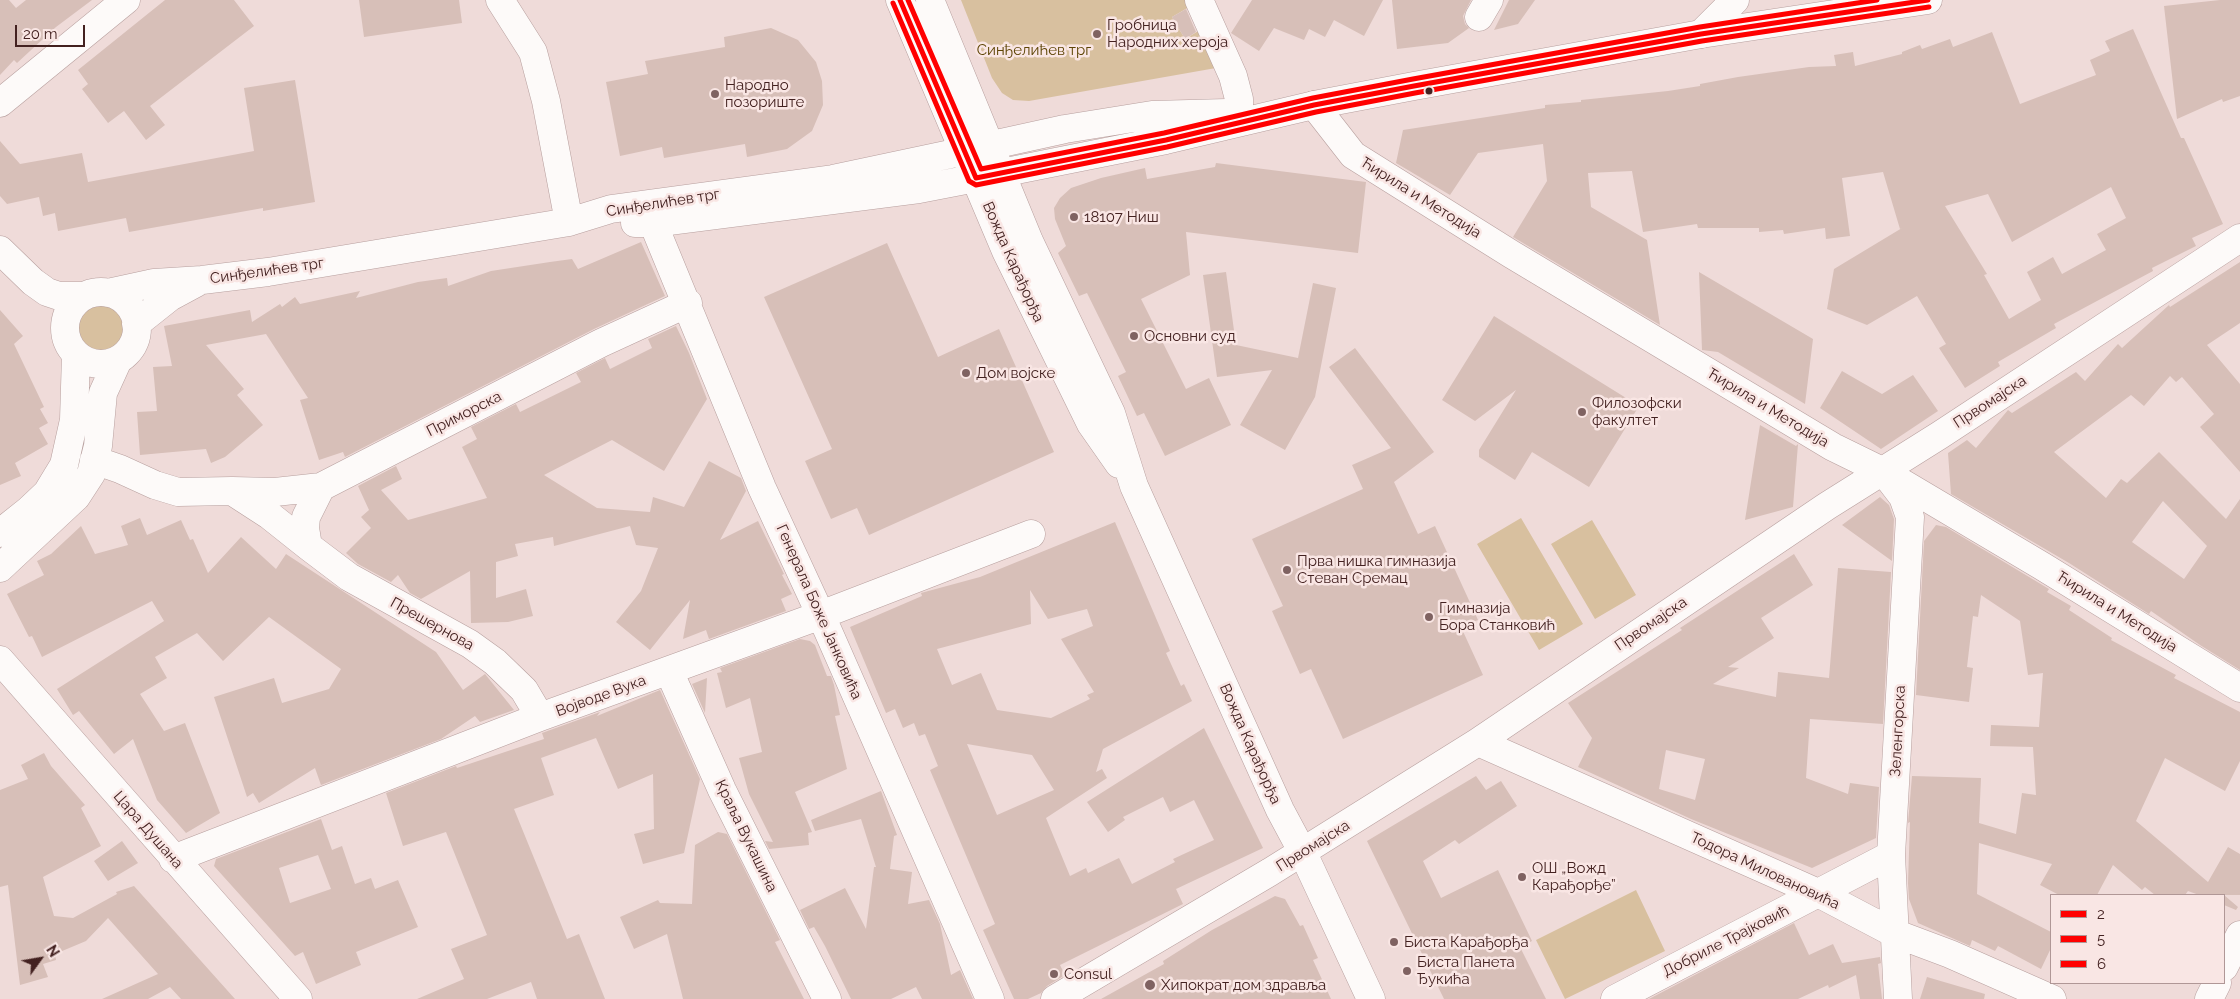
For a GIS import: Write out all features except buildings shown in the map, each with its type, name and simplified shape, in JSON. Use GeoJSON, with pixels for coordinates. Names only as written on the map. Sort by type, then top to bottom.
{"type":"FeatureCollection","features":[{"type":"Feature","properties":{"kind":"street"},"geometry":{"type":"LineString","coordinates":[[0,104],[126,0]]}},
{"type":"Feature","properties":{"kind":"street"},"geometry":{"type":"LineString","coordinates":[[500,0],[533,52],[546,101],[569,222]]}},
{"type":"Feature","properties":{"kind":"street","name":"Вожда Карађорђа"},"geometry":{"type":"LineString","coordinates":[[900,0],[965,151],[989,176]]}},
{"type":"Feature","properties":{"kind":"street","name":"Вожда Карађорђа"},"geometry":{"type":"LineString","coordinates":[[930,0],[992,146],[989,176],[1006,251],[1091,424],[1134,486],[1280,810],[1303,853],[1371,999]]}},
{"type":"Feature","properties":{"kind":"street"},"geometry":{"type":"LineString","coordinates":[[1199,0],[1233,76],[1239,99],[1239,112]]}},
{"type":"Feature","properties":{"kind":"street"},"geometry":{"type":"LineString","coordinates":[[1701,34],[1735,0]]}},
{"type":"Feature","properties":{"kind":"street"},"geometry":{"type":"LineString","coordinates":[[1281,112],[1701,34],[1928,0]]}},
{"type":"Feature","properties":{"kind":"street","name":"Ћирила и Методија"},"geometry":{"type":"LineString","coordinates":[[1314,105],[1353,155],[1511,254],[1828,444],[1882,471],[2042,566],[2240,688]]}},
{"type":"Feature","properties":{"kind":"street","name":"Синђелићев трг"},"geometry":{"type":"LineString","coordinates":[[569,222],[654,223],[919,189],[1166,140],[1281,112]]}},
{"type":"Feature","properties":{"kind":"street","name":"Синђелићев трг"},"geometry":{"type":"LineString","coordinates":[[0,250],[33,282],[47,292],[59,296],[96,294],[154,283],[202,280],[268,272],[569,222],[610,209],[833,179],[1066,129],[1152,115],[1281,112]]}},
{"type":"Feature","properties":{"kind":"street","name":"Генерала Боже Јанковића"},"geometry":{"type":"LineString","coordinates":[[654,223],[762,488],[990,999]]}},
{"type":"Feature","properties":{"kind":"street","name":"Првомајска"},"geometry":{"type":"LineString","coordinates":[[1056,999],[1303,853],[1478,742],[1819,511],[2240,238]]}},
{"type":"Feature","properties":{"kind":"street","name":"Синђелићев трг"},"geometry":{"type":"LineString","coordinates":[[136,324],[170,297],[202,280]]}},
{"type":"Feature","properties":{"kind":"street"},"geometry":{"type":"LineString","coordinates":[[96,294],[120,297],[133,311],[136,324],[135,340],[130,350],[118,360],[105,364],[94,364],[76,355],[69,345],[66,334],[66,322],[72,306],[96,294]]}},
{"type":"Feature","properties":{"kind":"street","name":"Приморска"},"geometry":{"type":"LineString","coordinates":[[232,491],[275,492],[321,488],[601,343],[688,303]]}},
{"type":"Feature","properties":{"kind":"street"},"geometry":{"type":"LineString","coordinates":[[0,533],[47,493],[64,465],[74,420],[76,355]]}},
{"type":"Feature","properties":{"kind":"street"},"geometry":{"type":"LineString","coordinates":[[0,568],[76,497],[91,474],[103,393],[118,360]]}},
{"type":"Feature","properties":{"kind":"street"},"geometry":{"type":"LineString","coordinates":[[94,460],[178,492],[232,491]]}},
{"type":"Feature","properties":{"kind":"street","name":"Зеленгорска"},"geometry":{"type":"LineString","coordinates":[[1882,471],[1903,497],[1910,517],[1891,855],[1898,999]]}},
{"type":"Feature","properties":{"kind":"street"},"geometry":{"type":"LineString","coordinates":[[308,546],[305,528],[306,517],[321,488]]}},
{"type":"Feature","properties":{"kind":"street","name":"Прешернова"},"geometry":{"type":"LineString","coordinates":[[232,491],[269,515],[349,577],[470,644],[495,662],[524,690],[540,718]]}},
{"type":"Feature","properties":{"kind":"street","name":"Војводе Вука"},"geometry":{"type":"LineString","coordinates":[[173,859],[540,718],[820,615],[1031,534]]}},
{"type":"Feature","properties":{"kind":"street","name":"Цара Душана"},"geometry":{"type":"LineString","coordinates":[[0,660],[298,999]]}},
{"type":"Feature","properties":{"kind":"street","name":"Краља Вукашина"},"geometry":{"type":"LineString","coordinates":[[669,671],[722,790],[827,999]]}},
{"type":"Feature","properties":{"kind":"street","name":"Тодора Миловановића"},"geometry":{"type":"LineString","coordinates":[[1478,742],[1818,893],[1894,933],[1950,954],[2052,999]]}},
{"type":"Feature","properties":{"kind":"street","name":"Добриле Трајковић"},"geometry":{"type":"LineString","coordinates":[[1615,999],[1891,855]]}},
{"type":"Feature","properties":{"kind":"street"},"geometry":{"type":"LineString","coordinates":[[2225,965],[2240,935]]}},
{"type":"Feature","properties":{"kind":"street"},"geometry":{"type":"LineString","coordinates":[[2209,999],[2216,984]]}},
{"type":"Feature","properties":{"kind":"green space","name":"Синђелићев трг"},"geometry":{"type":"Polygon","coordinates":[[[961,0],[1186,0],[1189,7],[1172,17],[1185,39],[1200,30],[1216,68],[1029,101],[1013,100],[1002,93],[992,78],[961,0]]]}},
{"type":"Feature","properties":{"kind":"green space"},"geometry":{"type":"Polygon","coordinates":[[[95,299],[107,299],[122,307],[130,322],[130,334],[122,349],[107,357],[95,357],[80,349],[72,334],[72,322],[80,307],[95,299]]]}},
{"type":"Feature","properties":{"kind":"green space"},"geometry":{"type":"Polygon","coordinates":[[[1521,518],[1583,624],[1539,650],[1477,544],[1521,518]]]}},
{"type":"Feature","properties":{"kind":"green space"},"geometry":{"type":"Polygon","coordinates":[[[1592,520],[1636,595],[1595,619],[1551,544],[1592,520]]]}},
{"type":"Feature","properties":{"kind":"green space"},"geometry":{"type":"Polygon","coordinates":[[[1636,890],[1665,951],[1565,999],[1536,940],[1636,890]]]}},
{"type":"Feature","properties":{"kind":"transit line","name":"2"},"geometry":{"type":"LineString","coordinates":[[900,0],[976,178],[1166,140],[1314,105],[1414,86],[1701,34],[1928,0]]}},
{"type":"Feature","properties":{"kind":"transit line","name":"6"},"geometry":{"type":"LineString","coordinates":[[908,0],[981,169],[1164,133],[1313,98],[1413,79],[1700,27],[1877,0]]}},
{"type":"Feature","properties":{"kind":"transit line","name":"5"},"geometry":{"type":"LineString","coordinates":[[893,3],[969,181],[976,185],[1167,147],[1316,112],[1415,93],[1702,41],[1929,7]]}},
{"type":"Feature","properties":{"kind":"place","name":"Гробница Народних хероја"},"geometry":{"type":"Point","coordinates":[1097,34]}},
{"type":"Feature","properties":{"kind":"place","name":"Народно позориште"},"geometry":{"type":"Point","coordinates":[715,94]}},
{"type":"Feature","properties":{"kind":"place","name":"18107 Ниш"},"geometry":{"type":"Point","coordinates":[1074,217]}},
{"type":"Feature","properties":{"kind":"place","name":"Основни суд"},"geometry":{"type":"Point","coordinates":[1134,336]}},
{"type":"Feature","properties":{"kind":"place","name":"Дом војске"},"geometry":{"type":"Point","coordinates":[966,373]}},
{"type":"Feature","properties":{"kind":"place","name":"Филозофски факултет"},"geometry":{"type":"Point","coordinates":[1582,412]}},
{"type":"Feature","properties":{"kind":"place","name":"Прва нишка гимназија Стеван Сремац"},"geometry":{"type":"Point","coordinates":[1287,570]}},
{"type":"Feature","properties":{"kind":"place","name":"Гимназија Бора Станковић"},"geometry":{"type":"Point","coordinates":[1429,617]}},
{"type":"Feature","properties":{"kind":"place","name":"ОШ „Вожд Карађорђе”"},"geometry":{"type":"Point","coordinates":[1522,877]}},
{"type":"Feature","properties":{"kind":"place","name":"Биста Карађорђа"},"geometry":{"type":"Point","coordinates":[1394,942]}},
{"type":"Feature","properties":{"kind":"place","name":"Биста Панета Ђукића"},"geometry":{"type":"Point","coordinates":[1407,971]}},
{"type":"Feature","properties":{"kind":"place","name":"Consul"},"geometry":{"type":"Point","coordinates":[1054,974]}},
{"type":"Feature","properties":{"kind":"place","name":"Хипократ дом здравља"},"geometry":{"type":"Point","coordinates":[1150,985]}}]}
